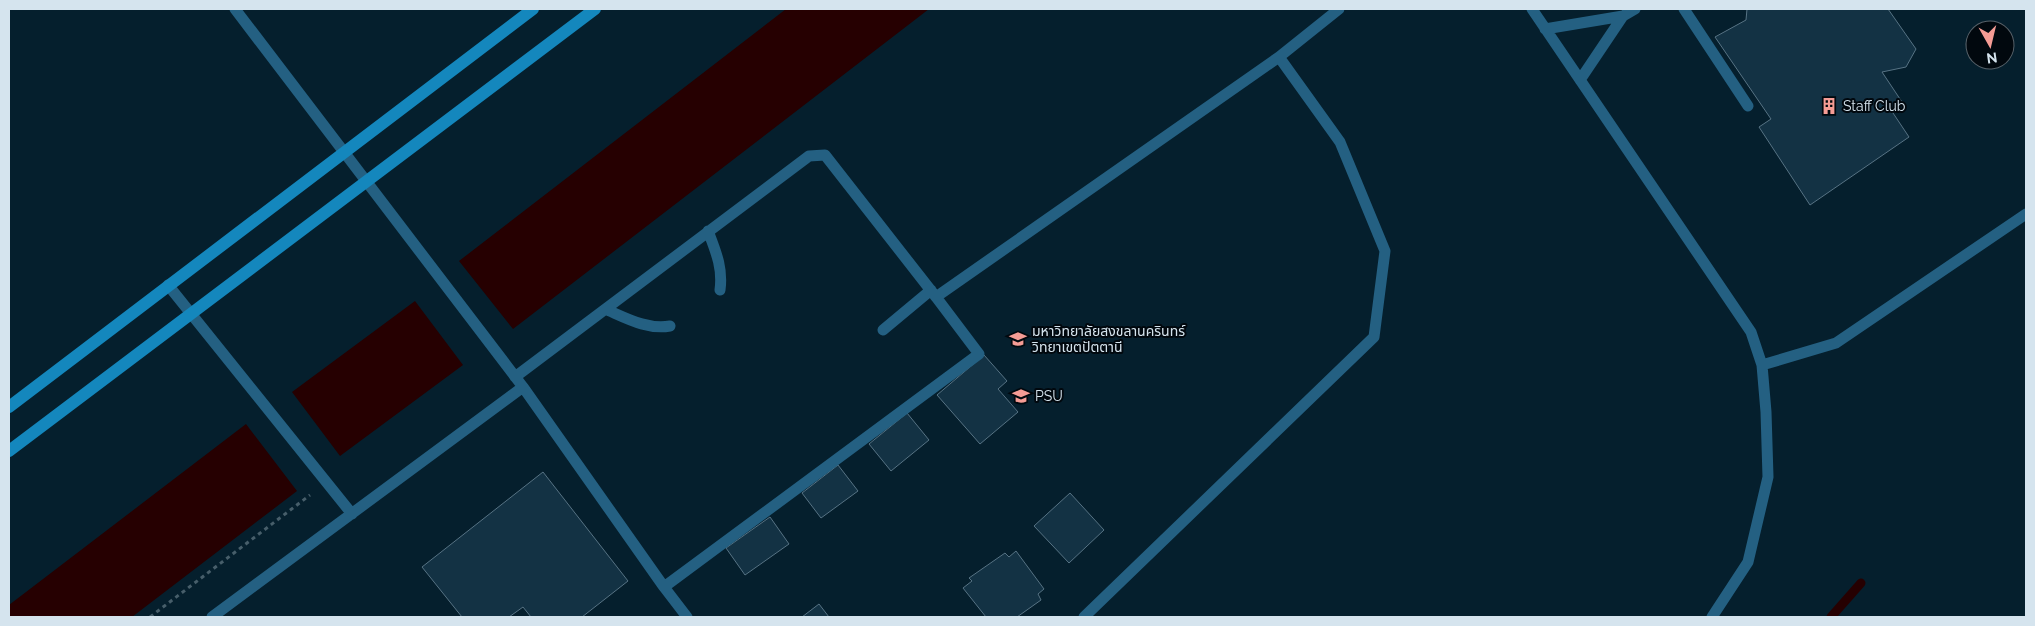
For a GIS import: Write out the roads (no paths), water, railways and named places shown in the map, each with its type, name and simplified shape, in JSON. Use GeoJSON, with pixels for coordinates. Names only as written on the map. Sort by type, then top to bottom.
{"type":"FeatureCollection","features":[{"type":"Feature","properties":{"kind":"main road"},"geometry":{"type":"LineString","coordinates":[[9,407],[533,9]]}},
{"type":"Feature","properties":{"kind":"main road"},"geometry":{"type":"LineString","coordinates":[[9,451],[367,179],[595,9]]}},
{"type":"Feature","properties":{"kind":"lane"},"geometry":{"type":"LineString","coordinates":[[236,9],[344,152],[367,179],[523,387],[687,617]]}},
{"type":"Feature","properties":{"kind":"lane"},"geometry":{"type":"LineString","coordinates":[[883,330],[1279,57],[1339,9]]}},
{"type":"Feature","properties":{"kind":"lane"},"geometry":{"type":"LineString","coordinates":[[1532,9],[1751,332],[1762,365],[1766,412],[1768,478],[1748,562],[1712,617]]}},
{"type":"Feature","properties":{"kind":"lane"},"geometry":{"type":"LineString","coordinates":[[1546,29],[1623,16],[1635,9]]}},
{"type":"Feature","properties":{"kind":"lane"},"geometry":{"type":"LineString","coordinates":[[1684,9],[1748,106]]}},
{"type":"Feature","properties":{"kind":"lane"},"geometry":{"type":"LineString","coordinates":[[1580,80],[1623,16]]}},
{"type":"Feature","properties":{"kind":"lane"},"geometry":{"type":"LineString","coordinates":[[1084,617],[1374,337],[1385,251],[1340,142],[1279,57]]}},
{"type":"Feature","properties":{"kind":"lane"},"geometry":{"type":"LineString","coordinates":[[515,377],[809,156],[825,155],[979,354],[664,587]]}},
{"type":"Feature","properties":{"kind":"lane"},"geometry":{"type":"LineString","coordinates":[[1762,365],[1836,343],[2026,214]]}},
{"type":"Feature","properties":{"kind":"lane"},"geometry":{"type":"LineString","coordinates":[[708,231],[720,263],[722,276],[720,290]]}},
{"type":"Feature","properties":{"kind":"lane"},"geometry":{"type":"LineString","coordinates":[[168,285],[352,514]]}},
{"type":"Feature","properties":{"kind":"lane"},"geometry":{"type":"LineString","coordinates":[[605,309],[645,325],[658,328],[670,326]]}},
{"type":"Feature","properties":{"kind":"lane"},"geometry":{"type":"LineString","coordinates":[[212,617],[523,387]]}},
{"type":"Feature","properties":{"kind":"waterway"},"geometry":{"type":"LineString","coordinates":[[1831,617],[1861,583]]}},
{"type":"Feature","properties":{"kind":"place","name":"Staff Club"},"geometry":{"type":"Point","coordinates":[1829,106]}},
{"type":"Feature","properties":{"kind":"place","name":"มหาวิทยาลัยสงขลานครินทร์ วิทยาเขตปัตตานี"},"geometry":{"type":"Point","coordinates":[1018,339]}},
{"type":"Feature","properties":{"kind":"place","name":"PSU"},"geometry":{"type":"Point","coordinates":[1021,396]}}]}
